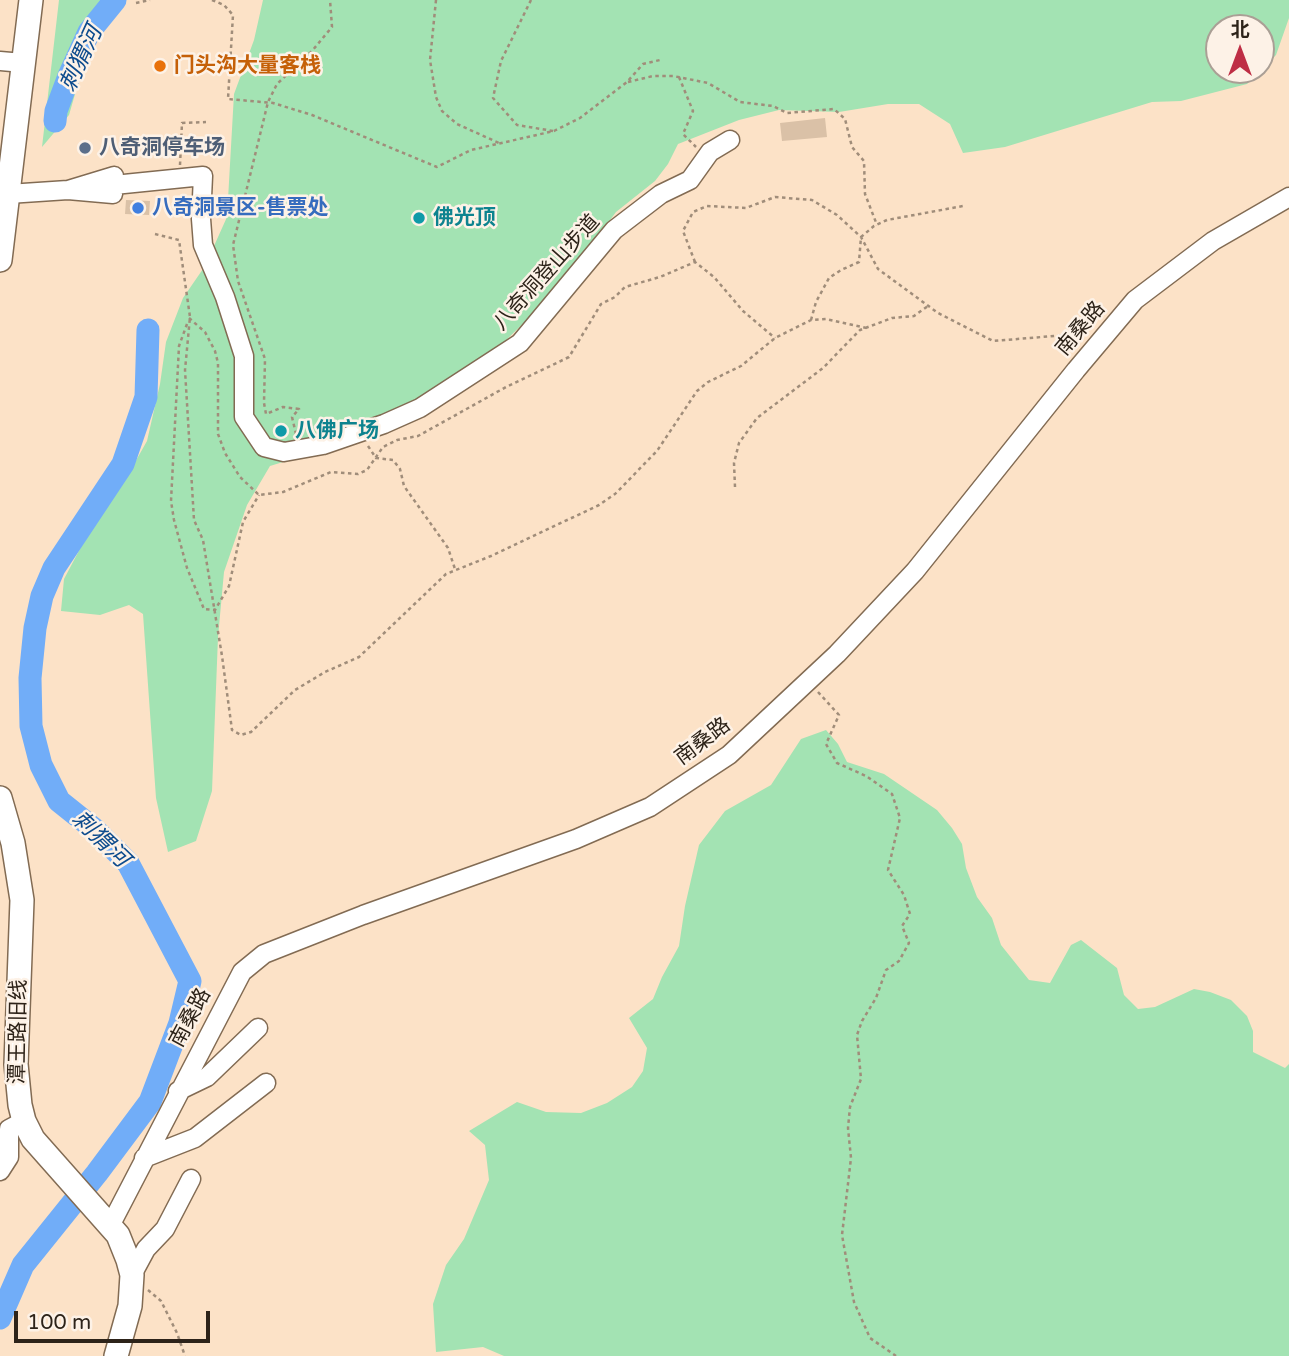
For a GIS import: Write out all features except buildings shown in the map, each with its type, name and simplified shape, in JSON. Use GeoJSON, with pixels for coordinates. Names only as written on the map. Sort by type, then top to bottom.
{"type":"FeatureCollection","features":[{"type":"Feature","properties":{"kind":"main road"},"geometry":{"type":"LineString","coordinates":[[0,260],[31,0]]}},
{"type":"Feature","properties":{"kind":"main road","name":"潭王路旧线"},"geometry":{"type":"LineString","coordinates":[[0,798],[13,843],[22,900],[8,1057],[24,1121],[33,1139],[106,1222],[122,1246],[132,1275],[130,1306],[116,1356]]}},
{"type":"Feature","properties":{"kind":"street"},"geometry":{"type":"LineString","coordinates":[[0,61],[23,63]]}},
{"type":"Feature","properties":{"kind":"street","name":"八奇洞登山步道"},"geometry":{"type":"LineString","coordinates":[[8,194],[203,176],[203,246],[225,297],[244,356],[244,417],[264,447],[284,452],[323,445],[384,424],[420,408],[520,343],[614,230],[661,194],[690,180],[710,152],[730,140]]}},
{"type":"Feature","properties":{"kind":"street","name":"南桑路"},"geometry":{"type":"LineString","coordinates":[[106,1222],[144,1158],[242,972],[264,954],[363,915],[576,839],[650,807],[729,755],[837,654],[915,571],[1135,300],[1213,241],[1289,197]]}},
{"type":"Feature","properties":{"kind":"street"},"geometry":{"type":"LineString","coordinates":[[178,1091],[207,1077],[258,1028]]}},
{"type":"Feature","properties":{"kind":"street"},"geometry":{"type":"LineString","coordinates":[[144,1158],[195,1138],[266,1083]]}},
{"type":"Feature","properties":{"kind":"street"},"geometry":{"type":"LineString","coordinates":[[0,1171],[9,1157],[9,1129],[24,1121]]}},
{"type":"Feature","properties":{"kind":"street"},"geometry":{"type":"LineString","coordinates":[[132,1275],[146,1249],[170,1221],[191,1179]]}},
{"type":"Feature","properties":{"kind":"path"},"geometry":{"type":"LineString","coordinates":[[136,3],[150,0]]}},
{"type":"Feature","properties":{"kind":"path"},"geometry":{"type":"LineString","coordinates":[[212,0],[224,5],[233,15],[228,99],[268,102],[312,115],[437,167],[471,150],[554,131],[580,118],[627,82],[643,64],[660,60]]}},
{"type":"Feature","properties":{"kind":"path"},"geometry":{"type":"LineString","coordinates":[[295,450],[296,429],[292,417],[299,409],[283,407],[266,414],[265,359],[238,281],[233,245],[268,102],[277,84],[312,51],[332,27],[330,0]]}},
{"type":"Feature","properties":{"kind":"path"},"geometry":{"type":"LineString","coordinates":[[436,0],[430,60],[442,111],[457,124],[501,144]]}},
{"type":"Feature","properties":{"kind":"path"},"geometry":{"type":"LineString","coordinates":[[531,0],[501,61],[493,98],[517,125],[554,131]]}},
{"type":"Feature","properties":{"kind":"path"},"geometry":{"type":"LineString","coordinates":[[627,82],[653,76],[679,76],[708,83],[740,102],[773,106],[787,113],[834,110],[842,114],[852,147],[864,161],[865,194],[877,225]]}},
{"type":"Feature","properties":{"kind":"path"},"geometry":{"type":"LineString","coordinates":[[679,76],[693,111],[683,134],[706,158]]}},
{"type":"Feature","properties":{"kind":"path"},"geometry":{"type":"LineString","coordinates":[[180,179],[182,123],[206,122]]}},
{"type":"Feature","properties":{"kind":"path"},"geometry":{"type":"LineString","coordinates":[[695,262],[683,231],[692,212],[707,206],[746,208],[775,197],[812,200],[837,215],[861,237],[878,269],[928,306],[993,341],[1066,335],[1088,355]]}},
{"type":"Feature","properties":{"kind":"path"},"geometry":{"type":"LineString","coordinates":[[811,320],[816,302],[829,278],[859,262],[861,237],[887,220],[963,205]]}},
{"type":"Feature","properties":{"kind":"path"},"geometry":{"type":"LineString","coordinates":[[155,234],[179,240],[190,317],[186,370],[194,520],[203,540],[232,730],[242,735],[251,732],[295,690],[325,671],[359,657],[446,574],[515,545],[599,505],[615,494],[657,451],[697,391],[708,382],[741,366],[775,338],[811,320],[826,319],[867,328]]}},
{"type":"Feature","properties":{"kind":"path"},"geometry":{"type":"LineString","coordinates":[[735,487],[734,463],[739,443],[757,418],[824,368],[860,330],[892,318],[914,316],[928,306]]}},
{"type":"Feature","properties":{"kind":"path"},"geometry":{"type":"LineString","coordinates":[[190,317],[179,346],[173,520],[195,590],[204,609],[215,610]]}},
{"type":"Feature","properties":{"kind":"path"},"geometry":{"type":"LineString","coordinates":[[368,446],[376,458],[393,460],[400,468],[404,486],[447,548],[455,570]]}},
{"type":"Feature","properties":{"kind":"path"},"geometry":{"type":"LineString","coordinates":[[215,610],[229,586],[243,522],[259,495]]}},
{"type":"Feature","properties":{"kind":"path"},"geometry":{"type":"LineString","coordinates":[[808,681],[839,715],[826,744],[837,763],[866,776],[892,794],[900,818],[888,870],[904,895],[910,914],[902,926],[909,943],[900,961],[886,970],[858,1035],[861,1079],[850,1107],[848,1128],[851,1158],[842,1236],[854,1303],[870,1338],[896,1356]]}},
{"type":"Feature","properties":{"kind":"path"},"geometry":{"type":"LineString","coordinates":[[132,1275],[161,1301],[185,1356]]}},
{"type":"Feature","properties":{"kind":"green space"},"geometry":{"type":"Polygon","coordinates":[[[59,0],[112,0],[84,63],[69,115],[42,147],[59,0]]]}},
{"type":"Feature","properties":{"kind":"green space"},"geometry":{"type":"Polygon","coordinates":[[[263,0],[1289,0],[1289,18],[1275,56],[1275,14],[1205,14],[1205,84],[1247,84],[1181,101],[1152,102],[1005,147],[963,153],[950,124],[919,104],[888,104],[839,112],[779,110],[739,120],[678,144],[655,181],[616,212],[576,266],[543,304],[497,349],[465,368],[437,390],[322,450],[270,466],[247,505],[224,572],[218,637],[212,791],[196,841],[168,852],[156,798],[143,614],[129,605],[100,615],[61,611],[64,579],[91,528],[121,487],[147,441],[166,342],[183,298],[205,266],[227,217],[234,94],[254,40],[263,0]]]}},
{"type":"Feature","properties":{"kind":"green space"},"geometry":{"type":"Polygon","coordinates":[[[826,730],[838,744],[847,762],[884,774],[937,810],[952,828],[962,844],[966,868],[977,897],[992,918],[1001,945],[1029,980],[1050,983],[1071,945],[1081,940],[1117,968],[1124,995],[1138,1009],[1155,1007],[1194,989],[1210,992],[1231,1000],[1247,1016],[1253,1031],[1253,1052],[1285,1068],[1289,1064],[1289,1356],[504,1356],[483,1347],[436,1352],[433,1304],[446,1265],[464,1239],[489,1180],[485,1145],[469,1131],[517,1102],[546,1112],[581,1113],[607,1103],[632,1087],[643,1071],[647,1048],[629,1018],[653,999],[679,946],[699,845],[725,811],[771,785],[801,739],[826,730]]]}},
{"type":"Feature","properties":{"kind":"waterway","name":"刺猬河"},"geometry":{"type":"LineString","coordinates":[[55,121],[69,76],[89,32],[115,0]]}},
{"type":"Feature","properties":{"kind":"waterway","name":"刺猬河"},"geometry":{"type":"LineString","coordinates":[[0,1318],[23,1265],[150,1102],[180,1023],[190,981],[128,863],[94,829],[59,801],[41,765],[31,726],[30,678],[35,628],[42,596],[54,568],[123,464],[146,397],[148,330]]}},
{"type":"Feature","properties":{"kind":"place","name":"门头沟大量客栈"},"geometry":{"type":"Point","coordinates":[160,66]}},
{"type":"Feature","properties":{"kind":"place","name":"八奇洞停车场"},"geometry":{"type":"Point","coordinates":[85,148]}},
{"type":"Feature","properties":{"kind":"place","name":"八奇洞景区-售票处"},"geometry":{"type":"Point","coordinates":[138,208]}},
{"type":"Feature","properties":{"kind":"place","name":"佛光顶"},"geometry":{"type":"Point","coordinates":[419,218]}},
{"type":"Feature","properties":{"kind":"place","name":"八佛广场"},"geometry":{"type":"Point","coordinates":[281,431]}}]}
